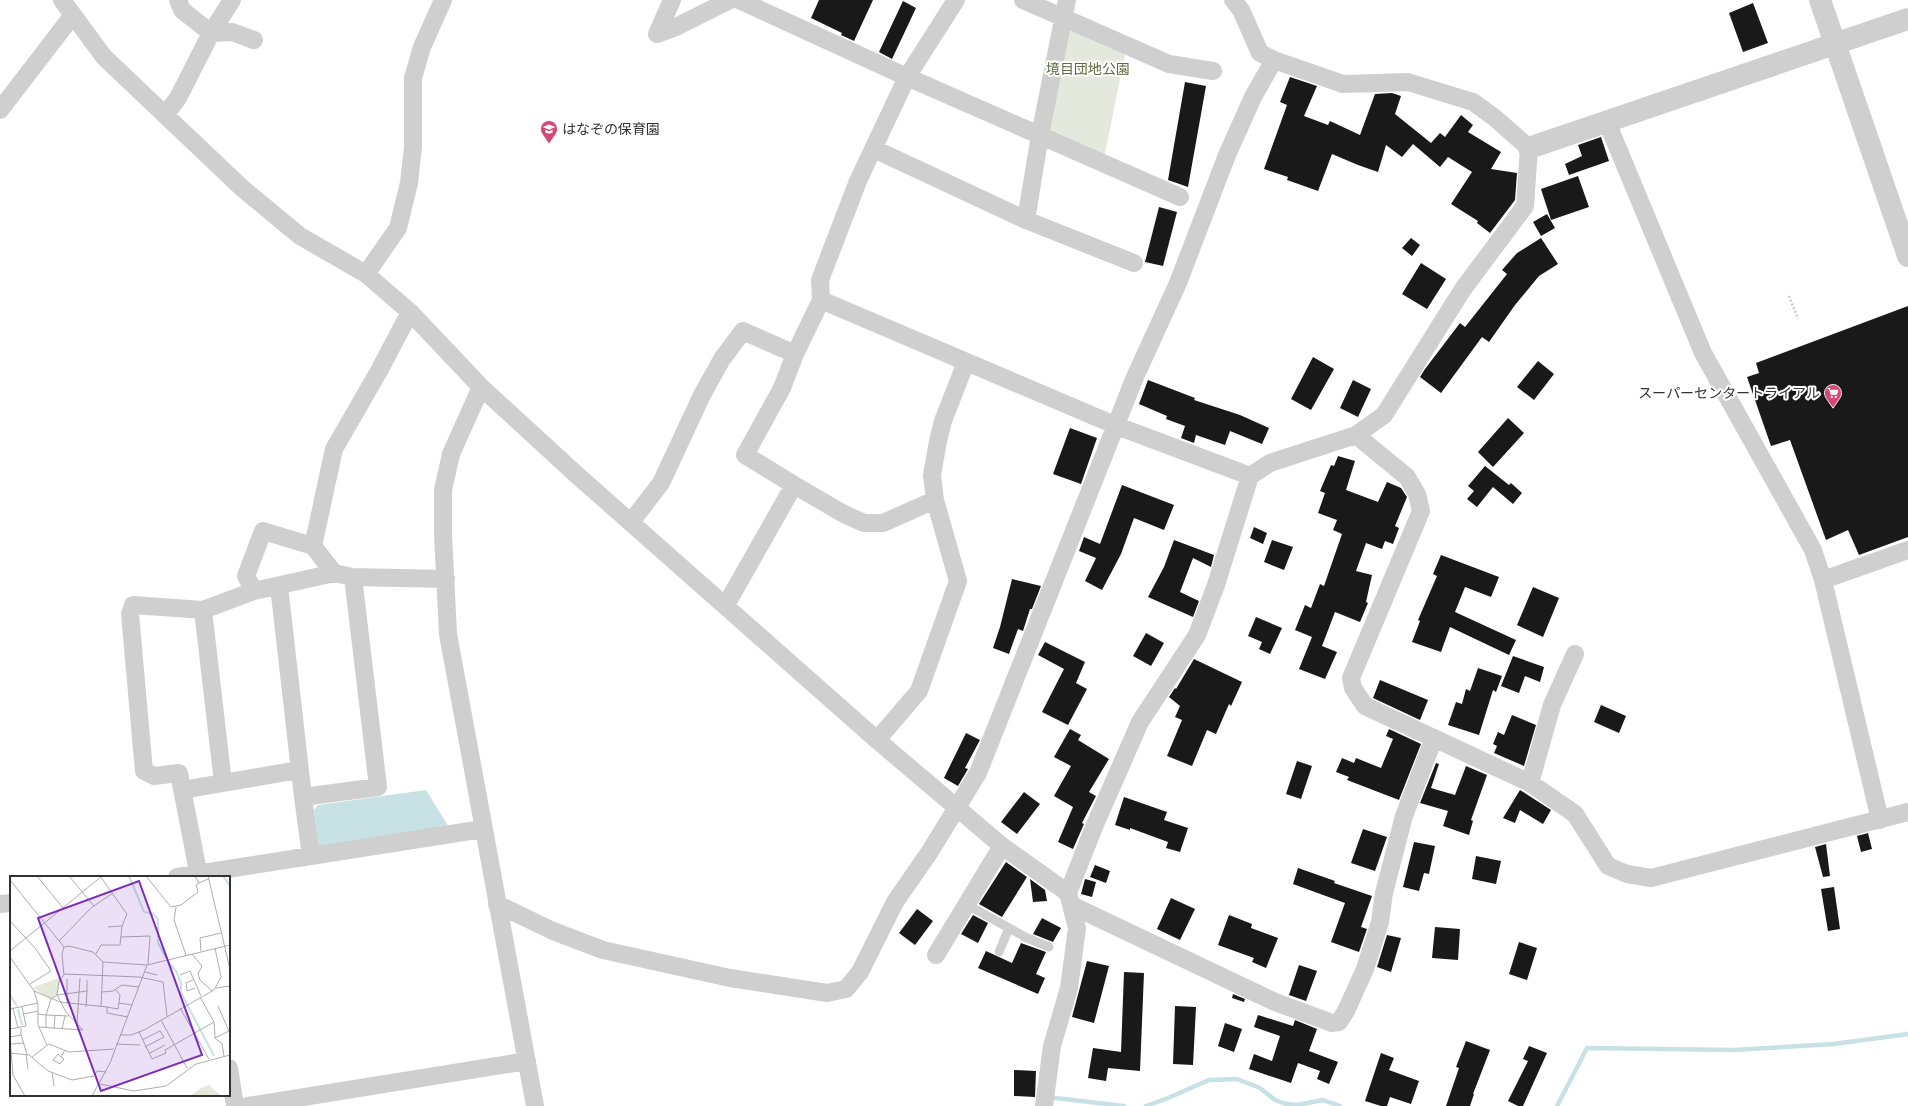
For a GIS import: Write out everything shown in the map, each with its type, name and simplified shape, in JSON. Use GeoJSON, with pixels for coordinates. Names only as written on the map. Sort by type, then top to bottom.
{"type":"FeatureCollection","features":[{"type":"Feature","properties":{"kind":"street"},"geometry":{"type":"LineString","coordinates":[[62,0],[104,57],[242,188],[300,236],[366,274],[410,312],[481,387],[631,522],[877,740],[1002,846],[1070,899],[1275,1002],[1332,1023],[1339,1022],[1346,1011],[1366,969],[1380,922],[1384,893],[1404,816],[1434,738]]}},
{"type":"Feature","properties":{"kind":"street"},"geometry":{"type":"LineString","coordinates":[[178,0],[182,10],[211,33],[232,32],[254,40]]}},
{"type":"Feature","properties":{"kind":"street"},"geometry":{"type":"LineString","coordinates":[[165,115],[178,98],[211,33],[232,0]]}},
{"type":"Feature","properties":{"kind":"street"},"geometry":{"type":"LineString","coordinates":[[366,274],[398,228],[409,183],[413,147],[413,78],[422,47],[443,0]]}},
{"type":"Feature","properties":{"kind":"street"},"geometry":{"type":"LineString","coordinates":[[672,0],[657,34],[676,27],[730,0]]}},
{"type":"Feature","properties":{"kind":"street"},"geometry":{"type":"LineString","coordinates":[[739,0],[908,77],[1180,197]]}},
{"type":"Feature","properties":{"kind":"street"},"geometry":{"type":"LineString","coordinates":[[935,500],[884,523],[864,523],[844,514],[745,455],[782,388],[795,354],[821,300],[820,280],[858,181],[908,77],[956,0]]}},
{"type":"Feature","properties":{"kind":"street"},"geometry":{"type":"LineString","coordinates":[[1023,0],[1169,64],[1213,71]]}},
{"type":"Feature","properties":{"kind":"street"},"geometry":{"type":"LineString","coordinates":[[1026,220],[1040,135],[1063,18],[1068,0]]}},
{"type":"Feature","properties":{"kind":"street"},"geometry":{"type":"LineString","coordinates":[[1233,0],[1241,10],[1260,53],[1274,60],[1344,84],[1408,82],[1473,102],[1529,148]]}},
{"type":"Feature","properties":{"kind":"street"},"geometry":{"type":"LineString","coordinates":[[1820,0],[1908,256]]}},
{"type":"Feature","properties":{"kind":"street"},"geometry":{"type":"LineString","coordinates":[[0,110],[73,15]]}},
{"type":"Feature","properties":{"kind":"street"},"geometry":{"type":"LineString","coordinates":[[1529,148],[1908,19]]}},
{"type":"Feature","properties":{"kind":"street"},"geometry":{"type":"LineString","coordinates":[[497,904],[553,931],[603,950],[738,979],[826,992],[846,989],[860,972],[895,902],[929,853],[978,773],[1136,377],[1178,283],[1227,154],[1253,97],[1274,60]]}},
{"type":"Feature","properties":{"kind":"street"},"geometry":{"type":"LineString","coordinates":[[1607,122],[1703,353],[1813,550],[1823,580],[1880,820]]}},
{"type":"Feature","properties":{"kind":"street"},"geometry":{"type":"LineString","coordinates":[[1044,1106],[1052,1046],[1068,988],[1077,928],[1070,899],[1094,827],[1140,722],[1198,635],[1216,585],[1250,476],[1270,463],[1356,435],[1384,416],[1463,289],[1525,206],[1529,148]]}},
{"type":"Feature","properties":{"kind":"street"},"geometry":{"type":"LineString","coordinates":[[874,149],[1026,220],[1134,263]]}},
{"type":"Feature","properties":{"kind":"street"},"geometry":{"type":"LineString","coordinates":[[821,300],[1117,426],[1250,476]]}},
{"type":"Feature","properties":{"kind":"street"},"geometry":{"type":"LineString","coordinates":[[313,546],[334,449],[379,371],[410,312]]}},
{"type":"Feature","properties":{"kind":"street"},"geometry":{"type":"LineString","coordinates":[[631,522],[661,482],[702,395],[722,359],[743,331],[795,354]]}},
{"type":"Feature","properties":{"kind":"street"},"geometry":{"type":"LineString","coordinates":[[877,740],[919,691],[958,581],[935,500],[932,475],[943,421],[966,362]]}},
{"type":"Feature","properties":{"kind":"street"},"geometry":{"type":"LineString","coordinates":[[481,387],[451,454],[443,490],[448,634],[535,1106]]}},
{"type":"Feature","properties":{"kind":"street"},"geometry":{"type":"LineString","coordinates":[[1356,435],[1407,478],[1417,494],[1421,511],[1351,678],[1353,688],[1365,706],[1530,783],[1575,814],[1608,866],[1628,874],[1651,878],[1908,812]]}},
{"type":"Feature","properties":{"kind":"street"},"geometry":{"type":"LineString","coordinates":[[726,605],[794,485]]}},
{"type":"Feature","properties":{"kind":"street"},"geometry":{"type":"LineString","coordinates":[[254,591],[246,576],[264,531],[313,546],[334,573]]}},
{"type":"Feature","properties":{"kind":"street"},"geometry":{"type":"LineString","coordinates":[[1823,580],[1908,550]]}},
{"type":"Feature","properties":{"kind":"street"},"geometry":{"type":"LineString","coordinates":[[198,875],[179,773],[154,776],[144,771],[130,614],[133,605],[203,610],[254,591],[334,573],[353,577],[446,579]]}},
{"type":"Feature","properties":{"kind":"street"},"geometry":{"type":"LineString","coordinates":[[303,797],[378,786],[353,577]]}},
{"type":"Feature","properties":{"kind":"street"},"geometry":{"type":"LineString","coordinates":[[279,586],[299,770],[311,856]]}},
{"type":"Feature","properties":{"kind":"street"},"geometry":{"type":"LineString","coordinates":[[203,610],[223,783]]}},
{"type":"Feature","properties":{"kind":"street"},"geometry":{"type":"LineString","coordinates":[[1530,783],[1552,705],[1575,654]]}},
{"type":"Feature","properties":{"kind":"street"},"geometry":{"type":"LineString","coordinates":[[182,790],[299,770]]}},
{"type":"Feature","properties":{"kind":"street"},"geometry":{"type":"LineString","coordinates":[[187,876],[483,829]]}},
{"type":"Feature","properties":{"kind":"street"},"geometry":{"type":"LineString","coordinates":[[936,954],[1002,846]]}},
{"type":"Feature","properties":{"kind":"street"},"geometry":{"type":"LineString","coordinates":[[0,904],[10,903]]}},
{"type":"Feature","properties":{"kind":"street"},"geometry":{"type":"LineString","coordinates":[[248,1106],[527,1061]]}},
{"type":"Feature","properties":{"kind":"street"},"geometry":{"type":"LineString","coordinates":[[230,1074],[235,1106]]}},
{"type":"Feature","properties":{"kind":"lane"},"geometry":{"type":"LineString","coordinates":[[966,904],[1009,928],[1049,947]]}},
{"type":"Feature","properties":{"kind":"lane"},"geometry":{"type":"LineString","coordinates":[[999,952],[1009,928]]}},
{"type":"Feature","properties":{"kind":"path"},"geometry":{"type":"LineString","coordinates":[[1790,296],[1798,319]]}},
{"type":"Feature","properties":{"kind":"green space","name":"境目団地公園"},"geometry":{"type":"Polygon","coordinates":[[[1063,18],[1127,45],[1103,163],[1040,135],[1063,18]]]}},
{"type":"Feature","properties":{"kind":"water"},"geometry":{"type":"Polygon","coordinates":[[[426,790],[450,829],[319,849],[314,810],[318,805],[426,790]]]}},
{"type":"Feature","properties":{"kind":"building"},"geometry":{"type":"Polygon","coordinates":[[[819,0],[873,0],[854,41],[841,35],[842,33],[811,18],[819,0]]]}},
{"type":"Feature","properties":{"kind":"building"},"geometry":{"type":"Polygon","coordinates":[[[903,1],[916,8],[892,59],[879,52],[903,1]]]}},
{"type":"Feature","properties":{"kind":"building"},"geometry":{"type":"Polygon","coordinates":[[[1753,3],[1768,43],[1743,52],[1729,13],[1753,3]]]}},
{"type":"Feature","properties":{"kind":"building"},"geometry":{"type":"Polygon","coordinates":[[[1290,77],[1317,86],[1304,116],[1328,125],[1330,121],[1360,135],[1375,94],[1392,93],[1401,96],[1395,114],[1431,143],[1440,133],[1445,137],[1461,115],[1473,125],[1468,132],[1501,152],[1491,169],[1517,173],[1515,200],[1490,233],[1477,223],[1478,221],[1451,204],[1472,172],[1448,157],[1440,167],[1413,144],[1402,157],[1386,145],[1378,172],[1332,154],[1318,191],[1287,180],[1288,177],[1264,169],[1287,105],[1280,102],[1290,77]]]}},
{"type":"Feature","properties":{"kind":"building"},"geometry":{"type":"Polygon","coordinates":[[[1185,82],[1206,86],[1188,187],[1168,180],[1185,82]]]}},
{"type":"Feature","properties":{"kind":"building"},"geometry":{"type":"Polygon","coordinates":[[[1601,137],[1609,161],[1569,175],[1565,164],[1582,156],[1578,145],[1601,137]]]}},
{"type":"Feature","properties":{"kind":"building"},"geometry":{"type":"Polygon","coordinates":[[[1578,176],[1589,207],[1551,220],[1541,189],[1578,176]]]}},
{"type":"Feature","properties":{"kind":"building"},"geometry":{"type":"Polygon","coordinates":[[[1159,207],[1177,212],[1163,266],[1145,262],[1159,207]]]}},
{"type":"Feature","properties":{"kind":"building"},"geometry":{"type":"Polygon","coordinates":[[[1547,214],[1555,228],[1541,236],[1533,222],[1547,214]]]}},
{"type":"Feature","properties":{"kind":"building"},"geometry":{"type":"Polygon","coordinates":[[[1411,238],[1420,245],[1412,256],[1402,248],[1411,238]]]}},
{"type":"Feature","properties":{"kind":"building"},"geometry":{"type":"Polygon","coordinates":[[[1541,238],[1558,264],[1539,276],[1515,305],[1489,342],[1482,337],[1441,393],[1420,377],[1425,369],[1460,323],[1465,327],[1507,274],[1502,270],[1517,253],[1541,238]]]}},
{"type":"Feature","properties":{"kind":"building"},"geometry":{"type":"Polygon","coordinates":[[[1421,263],[1446,279],[1427,309],[1402,294],[1421,263]]]}},
{"type":"Feature","properties":{"kind":"building","name":"スーパーセンタートライアル"},"geometry":{"type":"Polygon","coordinates":[[[1908,306],[1908,537],[1859,555],[1848,530],[1826,540],[1790,440],[1771,446],[1747,377],[1759,373],[1756,363],[1908,306]]]}},
{"type":"Feature","properties":{"kind":"building"},"geometry":{"type":"Polygon","coordinates":[[[1313,357],[1334,369],[1311,410],[1291,399],[1313,357]]]}},
{"type":"Feature","properties":{"kind":"building"},"geometry":{"type":"Polygon","coordinates":[[[1538,361],[1554,374],[1534,400],[1517,387],[1538,361]]]}},
{"type":"Feature","properties":{"kind":"building"},"geometry":{"type":"Polygon","coordinates":[[[1148,380],[1195,398],[1194,400],[1240,415],[1269,428],[1262,444],[1230,431],[1225,445],[1196,435],[1194,443],[1181,438],[1185,426],[1166,419],[1167,416],[1139,404],[1148,380]]]}},
{"type":"Feature","properties":{"kind":"building"},"geometry":{"type":"Polygon","coordinates":[[[1353,380],[1371,389],[1358,417],[1340,408],[1353,380]]]}},
{"type":"Feature","properties":{"kind":"building"},"geometry":{"type":"Polygon","coordinates":[[[1508,418],[1524,433],[1493,467],[1478,452],[1508,418]]]}},
{"type":"Feature","properties":{"kind":"building"},"geometry":{"type":"Polygon","coordinates":[[[1070,428],[1097,438],[1081,484],[1053,474],[1070,428]]]}},
{"type":"Feature","properties":{"kind":"building"},"geometry":{"type":"Polygon","coordinates":[[[1338,456],[1355,461],[1346,490],[1378,502],[1387,482],[1401,488],[1407,497],[1395,526],[1399,528],[1393,544],[1385,541],[1382,549],[1366,543],[1356,571],[1372,575],[1366,602],[1368,603],[1360,622],[1335,612],[1322,646],[1337,652],[1325,679],[1299,669],[1312,637],[1295,630],[1305,605],[1311,608],[1320,584],[1324,586],[1342,534],[1333,530],[1337,520],[1318,513],[1325,493],[1320,491],[1331,465],[1334,466],[1338,456]]]}},
{"type":"Feature","properties":{"kind":"building"},"geometry":{"type":"Polygon","coordinates":[[[1485,466],[1509,485],[1511,483],[1522,493],[1513,504],[1493,487],[1477,507],[1467,499],[1474,491],[1468,486],[1485,466]]]}},
{"type":"Feature","properties":{"kind":"building"},"geometry":{"type":"Polygon","coordinates":[[[1122,485],[1174,505],[1164,530],[1134,518],[1121,554],[1102,590],[1085,581],[1096,558],[1079,551],[1084,537],[1100,544],[1122,485]]]}},
{"type":"Feature","properties":{"kind":"building"},"geometry":{"type":"Polygon","coordinates":[[[1254,527],[1267,533],[1263,544],[1250,538],[1254,527]]]}},
{"type":"Feature","properties":{"kind":"building"},"geometry":{"type":"Polygon","coordinates":[[[1174,540],[1214,555],[1211,567],[1193,558],[1180,592],[1199,601],[1193,617],[1148,597],[1164,567],[1174,540]]]}},
{"type":"Feature","properties":{"kind":"building"},"geometry":{"type":"Polygon","coordinates":[[[1272,540],[1293,547],[1284,570],[1264,562],[1272,540]]]}},
{"type":"Feature","properties":{"kind":"building"},"geometry":{"type":"Polygon","coordinates":[[[1441,555],[1499,577],[1491,597],[1465,587],[1455,612],[1516,640],[1509,655],[1450,627],[1441,652],[1412,642],[1420,621],[1418,620],[1437,576],[1433,574],[1441,555]]]}},
{"type":"Feature","properties":{"kind":"building"},"geometry":{"type":"Polygon","coordinates":[[[1012,579],[1041,586],[1032,609],[1030,609],[1023,631],[1018,629],[1009,654],[993,648],[1012,579]]]}},
{"type":"Feature","properties":{"kind":"building"},"geometry":{"type":"Polygon","coordinates":[[[1533,587],[1559,598],[1543,637],[1517,625],[1533,587]]]}},
{"type":"Feature","properties":{"kind":"building"},"geometry":{"type":"Polygon","coordinates":[[[1256,617],[1282,628],[1270,654],[1259,649],[1262,642],[1248,636],[1256,617]]]}},
{"type":"Feature","properties":{"kind":"building"},"geometry":{"type":"Polygon","coordinates":[[[1146,633],[1164,643],[1151,666],[1133,656],[1146,633]]]}},
{"type":"Feature","properties":{"kind":"building"},"geometry":{"type":"Polygon","coordinates":[[[1045,642],[1085,662],[1076,683],[1087,689],[1068,725],[1042,712],[1064,669],[1038,655],[1045,642]]]}},
{"type":"Feature","properties":{"kind":"building"},"geometry":{"type":"Polygon","coordinates":[[[1513,656],[1544,667],[1540,682],[1525,676],[1519,693],[1501,686],[1513,656]]]}},
{"type":"Feature","properties":{"kind":"building"},"geometry":{"type":"Polygon","coordinates":[[[1194,659],[1242,682],[1231,706],[1229,704],[1216,734],[1207,730],[1192,766],[1167,756],[1182,720],[1175,717],[1180,706],[1169,697],[1175,688],[1176,689],[1194,659]]]}},
{"type":"Feature","properties":{"kind":"building"},"geometry":{"type":"Polygon","coordinates":[[[1478,668],[1502,676],[1496,692],[1493,690],[1479,735],[1448,725],[1456,702],[1462,704],[1466,689],[1470,691],[1478,668]]]}},
{"type":"Feature","properties":{"kind":"building"},"geometry":{"type":"Polygon","coordinates":[[[1380,680],[1428,700],[1420,720],[1373,698],[1380,680]]]}},
{"type":"Feature","properties":{"kind":"building"},"geometry":{"type":"Polygon","coordinates":[[[1601,705],[1626,716],[1619,733],[1594,722],[1601,705]]]}},
{"type":"Feature","properties":{"kind":"building"},"geometry":{"type":"Polygon","coordinates":[[[1512,715],[1536,725],[1524,766],[1494,753],[1497,746],[1493,744],[1498,732],[1504,735],[1512,715]]]}},
{"type":"Feature","properties":{"kind":"building"},"geometry":{"type":"Polygon","coordinates":[[[1070,729],[1081,735],[1078,740],[1109,759],[1089,792],[1096,796],[1082,823],[1084,824],[1073,849],[1058,842],[1073,807],[1054,796],[1071,766],[1054,757],[1070,729]]]}},
{"type":"Feature","properties":{"kind":"building"},"geometry":{"type":"Polygon","coordinates":[[[1389,729],[1421,744],[1399,800],[1347,780],[1349,777],[1336,772],[1342,758],[1354,763],[1356,758],[1381,768],[1393,739],[1386,736],[1389,729]]]}},
{"type":"Feature","properties":{"kind":"building"},"geometry":{"type":"Polygon","coordinates":[[[966,733],[980,740],[965,768],[968,769],[958,786],[944,778],[966,733]]]}},
{"type":"Feature","properties":{"kind":"building"},"geometry":{"type":"Polygon","coordinates":[[[1297,761],[1312,766],[1301,799],[1286,794],[1297,761]]]}},
{"type":"Feature","properties":{"kind":"building"},"geometry":{"type":"Polygon","coordinates":[[[1436,763],[1439,764],[1431,788],[1455,795],[1466,766],[1487,775],[1471,820],[1473,821],[1469,835],[1443,826],[1448,811],[1420,803],[1436,763]]]}},
{"type":"Feature","properties":{"kind":"building"},"geometry":{"type":"Polygon","coordinates":[[[1520,790],[1551,810],[1543,824],[1520,810],[1515,823],[1503,818],[1520,790]]]}},
{"type":"Feature","properties":{"kind":"building"},"geometry":{"type":"Polygon","coordinates":[[[1024,792],[1040,804],[1017,834],[1001,822],[1024,792]]]}},
{"type":"Feature","properties":{"kind":"building"},"geometry":{"type":"Polygon","coordinates":[[[1124,797],[1167,812],[1164,820],[1188,828],[1180,852],[1166,848],[1168,842],[1130,828],[1130,830],[1115,825],[1124,797]]]}},
{"type":"Feature","properties":{"kind":"building"},"geometry":{"type":"Polygon","coordinates":[[[1363,829],[1387,837],[1375,871],[1351,863],[1363,829]]]}},
{"type":"Feature","properties":{"kind":"building"},"geometry":{"type":"Polygon","coordinates":[[[1868,833],[1872,849],[1861,852],[1857,836],[1868,833]]]}},
{"type":"Feature","properties":{"kind":"building"},"geometry":{"type":"Polygon","coordinates":[[[1414,842],[1435,846],[1429,874],[1424,873],[1419,891],[1403,887],[1414,842]]]}},
{"type":"Feature","properties":{"kind":"building"},"geometry":{"type":"Polygon","coordinates":[[[1826,844],[1830,876],[1823,877],[1815,847],[1826,844]]]}},
{"type":"Feature","properties":{"kind":"building"},"geometry":{"type":"Polygon","coordinates":[[[1476,856],[1501,861],[1496,884],[1472,879],[1476,856]]]}},
{"type":"Feature","properties":{"kind":"building"},"geometry":{"type":"Polygon","coordinates":[[[1006,862],[1027,877],[1002,917],[979,904],[1006,862]]]}},
{"type":"Feature","properties":{"kind":"building"},"geometry":{"type":"Polygon","coordinates":[[[1095,865],[1110,871],[1106,883],[1090,877],[1095,865]]]}},
{"type":"Feature","properties":{"kind":"building"},"geometry":{"type":"Polygon","coordinates":[[[1298,868],[1335,881],[1334,883],[1372,896],[1361,927],[1367,929],[1359,952],[1331,942],[1345,903],[1293,884],[1298,868]]]}},
{"type":"Feature","properties":{"kind":"building"},"geometry":{"type":"Polygon","coordinates":[[[1030,879],[1045,890],[1047,901],[1033,902],[1030,879]]]}},
{"type":"Feature","properties":{"kind":"building"},"geometry":{"type":"Polygon","coordinates":[[[1085,879],[1096,882],[1092,897],[1081,894],[1085,879]]]}},
{"type":"Feature","properties":{"kind":"building"},"geometry":{"type":"Polygon","coordinates":[[[1834,887],[1840,929],[1828,931],[1821,889],[1834,887]]]}},
{"type":"Feature","properties":{"kind":"building"},"geometry":{"type":"Polygon","coordinates":[[[1171,898],[1195,909],[1180,940],[1157,929],[1171,898]]]}},
{"type":"Feature","properties":{"kind":"building"},"geometry":{"type":"Polygon","coordinates":[[[917,909],[933,921],[915,945],[899,933],[917,909]]]}},
{"type":"Feature","properties":{"kind":"building"},"geometry":{"type":"Polygon","coordinates":[[[973,915],[988,923],[978,943],[961,934],[973,915]]]}},
{"type":"Feature","properties":{"kind":"building"},"geometry":{"type":"Polygon","coordinates":[[[1229,915],[1252,924],[1251,928],[1278,938],[1266,968],[1252,962],[1254,958],[1218,945],[1229,915]]]}},
{"type":"Feature","properties":{"kind":"building"},"geometry":{"type":"Polygon","coordinates":[[[1042,918],[1061,928],[1053,942],[1033,934],[1042,918]]]}},
{"type":"Feature","properties":{"kind":"building"},"geometry":{"type":"Polygon","coordinates":[[[1435,927],[1460,929],[1458,960],[1432,958],[1435,927]]]}},
{"type":"Feature","properties":{"kind":"building"},"geometry":{"type":"Polygon","coordinates":[[[1387,935],[1401,938],[1391,972],[1377,967],[1387,935]]]}},
{"type":"Feature","properties":{"kind":"building"},"geometry":{"type":"Polygon","coordinates":[[[1519,942],[1537,948],[1527,980],[1509,974],[1519,942]]]}},
{"type":"Feature","properties":{"kind":"building"},"geometry":{"type":"Polygon","coordinates":[[[1021,943],[1046,952],[1036,974],[1045,978],[1038,994],[978,968],[986,951],[1012,963],[1021,943]]]}},
{"type":"Feature","properties":{"kind":"building"},"geometry":{"type":"Polygon","coordinates":[[[1087,961],[1109,966],[1094,1023],[1072,1017],[1087,961]]]}},
{"type":"Feature","properties":{"kind":"building"},"geometry":{"type":"Polygon","coordinates":[[[1299,965],[1317,971],[1306,1001],[1289,995],[1299,965]]]}},
{"type":"Feature","properties":{"kind":"building"},"geometry":{"type":"Polygon","coordinates":[[[1124,972],[1144,973],[1140,1071],[1108,1068],[1106,1081],[1088,1078],[1093,1048],[1121,1052],[1124,972]]]}},
{"type":"Feature","properties":{"kind":"building"},"geometry":{"type":"Polygon","coordinates":[[[1233,994],[1245,999],[1244,1002],[1232,998],[1233,994]]]}},
{"type":"Feature","properties":{"kind":"building"},"geometry":{"type":"Polygon","coordinates":[[[1175,1006],[1196,1007],[1193,1065],[1173,1064],[1175,1006]]]}},
{"type":"Feature","properties":{"kind":"building"},"geometry":{"type":"Polygon","coordinates":[[[1258,1015],[1293,1026],[1295,1020],[1317,1029],[1309,1051],[1338,1062],[1329,1084],[1317,1079],[1320,1071],[1298,1063],[1291,1083],[1249,1069],[1254,1054],[1272,1061],[1280,1036],[1254,1027],[1258,1015]]]}},
{"type":"Feature","properties":{"kind":"building"},"geometry":{"type":"Polygon","coordinates":[[[1225,1023],[1242,1029],[1234,1052],[1218,1046],[1225,1023]]]}},
{"type":"Feature","properties":{"kind":"building"},"geometry":{"type":"Polygon","coordinates":[[[1466,1041],[1490,1050],[1473,1094],[1470,1106],[1446,1106],[1459,1068],[1456,1067],[1466,1041]]]}},
{"type":"Feature","properties":{"kind":"building"},"geometry":{"type":"Polygon","coordinates":[[[1529,1046],[1547,1053],[1523,1106],[1518,1106],[1508,1101],[1528,1061],[1523,1059],[1529,1046]]]}},
{"type":"Feature","properties":{"kind":"building"},"geometry":{"type":"Polygon","coordinates":[[[1381,1053],[1394,1058],[1389,1070],[1419,1081],[1411,1104],[1390,1097],[1387,1106],[1381,1106],[1365,1101],[1381,1053]]]}},
{"type":"Feature","properties":{"kind":"building"},"geometry":{"type":"Polygon","coordinates":[[[1014,1070],[1036,1071],[1035,1097],[1014,1096],[1014,1070]]]}},
{"type":"Feature","properties":{"kind":"waterway"},"geometry":{"type":"LineString","coordinates":[[1557,1106],[1587,1048],[1734,1050],[1834,1044],[1908,1034]]}},
{"type":"Feature","properties":{"kind":"waterway"},"geometry":{"type":"LineString","coordinates":[[1146,1106],[1209,1080],[1237,1079],[1260,1088],[1275,1100],[1286,1104],[1298,1105],[1323,1100],[1340,1106]]}},
{"type":"Feature","properties":{"kind":"waterway"},"geometry":{"type":"LineString","coordinates":[[1055,1098],[1124,1106]]}},
{"type":"Feature","properties":{"kind":"place","name":"はなぞの保育園"},"geometry":{"type":"Point","coordinates":[549,144]}},
{"type":"Feature","properties":{"kind":"place","name":"スーパーセンタートライアル"},"geometry":{"type":"Point","coordinates":[1833,408]}}]}
